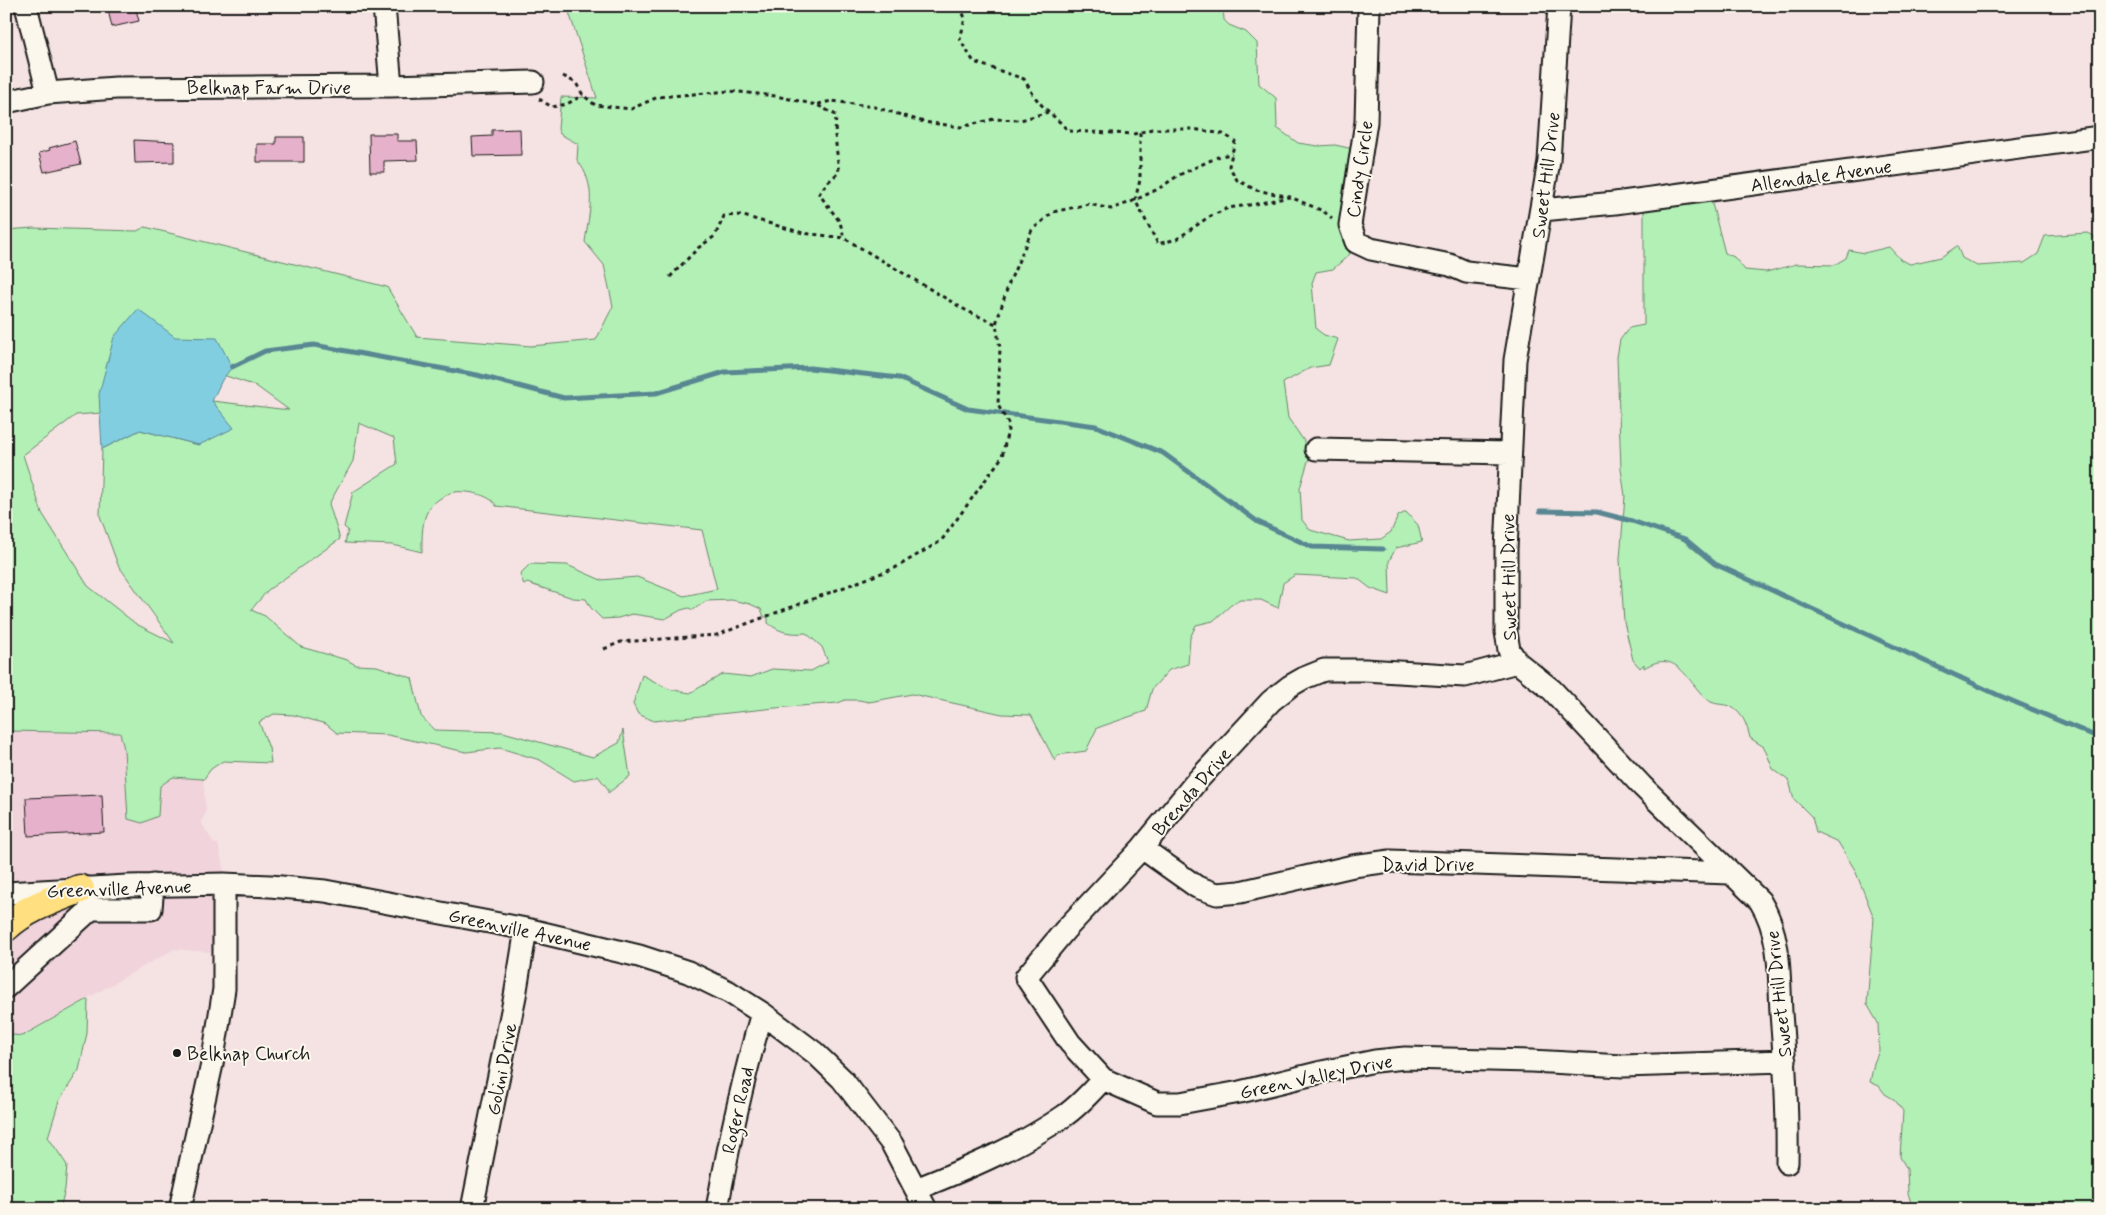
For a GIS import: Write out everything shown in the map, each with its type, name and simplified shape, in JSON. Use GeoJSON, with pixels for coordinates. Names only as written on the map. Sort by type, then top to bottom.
{"type":"FeatureCollection","features":[{"type":"Feature","properties":{"kind":"main road"},"geometry":{"type":"LineString","coordinates":[[6,927],[15,918],[37,906],[87,895]]}},
{"type":"Feature","properties":{"kind":"street"},"geometry":{"type":"LineString","coordinates":[[26,6],[48,93]]}},
{"type":"Feature","properties":{"kind":"street"},"geometry":{"type":"LineString","coordinates":[[384,6],[391,86]]}},
{"type":"Feature","properties":{"kind":"street","name":"Cindy Circle"},"geometry":{"type":"LineString","coordinates":[[1369,6],[1366,122],[1350,225],[1356,242],[1371,249],[1450,265],[1466,272],[1530,279]]}},
{"type":"Feature","properties":{"kind":"street","name":"Sweet Hill Drive"},"geometry":{"type":"LineString","coordinates":[[1559,6],[1550,152],[1542,210],[1516,351],[1509,454],[1506,632],[1509,650],[1518,662],[1552,690],[1642,786],[1760,901],[1773,928],[1777,947],[1785,1061],[1787,1163]]}},
{"type":"Feature","properties":{"kind":"street","name":"Belknap Farm Drive"},"geometry":{"type":"LineString","coordinates":[[6,102],[48,93],[116,88],[391,86],[533,82]]}},
{"type":"Feature","properties":{"kind":"street","name":"Allendale Avenue"},"geometry":{"type":"LineString","coordinates":[[1542,210],[1615,203],[2100,137]]}},
{"type":"Feature","properties":{"kind":"street"},"geometry":{"type":"LineString","coordinates":[[1316,449],[1509,454]]}},
{"type":"Feature","properties":{"kind":"street","name":"Brenda Drive"},"geometry":{"type":"LineString","coordinates":[[1103,1079],[1070,1043],[1026,977],[1066,930],[1142,848],[1196,782],[1265,708],[1290,686],[1324,670],[1365,670],[1465,676],[1518,662]]}},
{"type":"Feature","properties":{"kind":"street","name":"David Drive"},"geometry":{"type":"LineString","coordinates":[[1142,848],[1197,888],[1217,894],[1240,892],[1353,866],[1390,861],[1730,873]]}},
{"type":"Feature","properties":{"kind":"street"},"geometry":{"type":"LineString","coordinates":[[180,1209],[212,1064],[224,989],[226,949],[224,884]]}},
{"type":"Feature","properties":{"kind":"street","name":"Greenville Avenue"},"geometry":{"type":"LineString","coordinates":[[6,893],[87,895],[153,885],[224,884],[325,891],[526,928],[639,956],[688,972],[729,992],[762,1013],[815,1053],[842,1079],[892,1144],[926,1209]]}},
{"type":"Feature","properties":{"kind":"street"},"geometry":{"type":"LineString","coordinates":[[6,987],[87,895]]}},
{"type":"Feature","properties":{"kind":"street","name":"Golini Drive"},"geometry":{"type":"LineString","coordinates":[[472,1209],[515,996],[526,928]]}},
{"type":"Feature","properties":{"kind":"street","name":"Roger Road"},"geometry":{"type":"LineString","coordinates":[[717,1209],[729,1142],[743,1081],[762,1013]]}},
{"type":"Feature","properties":{"kind":"street","name":"Green Valley Drive"},"geometry":{"type":"LineString","coordinates":[[1103,1079],[1156,1103],[1180,1103],[1230,1094],[1375,1061],[1405,1058],[1531,1061],[1623,1066],[1785,1061]]}},
{"type":"Feature","properties":{"kind":"street"},"geometry":{"type":"LineString","coordinates":[[916,1189],[972,1166],[1032,1136],[1066,1116],[1103,1079]]}},
{"type":"Feature","properties":{"kind":"path"},"geometry":{"type":"LineString","coordinates":[[960,6],[965,18],[960,40],[974,62],[1024,79],[1032,94],[1068,130],[1140,133],[1152,129],[1193,129],[1223,134],[1235,141],[1229,166],[1238,180],[1256,190],[1290,197],[1323,211],[1337,223],[1350,225]]}},
{"type":"Feature","properties":{"kind":"path"},"geometry":{"type":"LineString","coordinates":[[563,76],[576,83],[583,95],[595,105],[631,109],[658,97],[730,91],[776,96],[817,105],[836,115],[835,135],[839,172],[819,194],[840,222],[844,238]]}},
{"type":"Feature","properties":{"kind":"path"},"geometry":{"type":"LineString","coordinates":[[533,82],[539,99],[552,107],[568,104],[583,95]]}},
{"type":"Feature","properties":{"kind":"path"},"geometry":{"type":"LineString","coordinates":[[817,105],[832,101],[876,107],[924,122],[961,127],[994,119],[1021,120],[1048,112]]}},
{"type":"Feature","properties":{"kind":"path"},"geometry":{"type":"LineString","coordinates":[[1140,133],[1140,180],[1135,200],[1158,244],[1177,239],[1207,218],[1228,208],[1290,197]]}},
{"type":"Feature","properties":{"kind":"path"},"geometry":{"type":"LineString","coordinates":[[604,649],[621,642],[717,634],[895,568],[941,541],[1002,456],[1009,425],[998,405],[1000,348],[996,324],[1009,283],[1032,230],[1054,212],[1088,204],[1111,209],[1158,189],[1179,175],[1220,156],[1232,154]]}},
{"type":"Feature","properties":{"kind":"path"},"geometry":{"type":"LineString","coordinates":[[670,277],[698,248],[714,236],[724,216],[740,215],[802,233],[844,238],[967,311],[996,324]]}},
{"type":"Feature","properties":{"kind":"shaded area"},"geometry":{"type":"Polygon","coordinates":[[[6,731],[120,733],[124,749],[158,816],[160,786],[173,777],[203,779],[206,812],[201,822],[214,844],[218,844],[227,886],[223,953],[174,949],[21,1036],[6,1034],[6,731]]]}},
{"type":"Feature","properties":{"kind":"green space"},"geometry":{"type":"Polygon","coordinates":[[[567,6],[1223,6],[1224,20],[1229,25],[1246,32],[1257,43],[1259,84],[1276,98],[1277,128],[1298,143],[1318,146],[1335,145],[1362,151],[1350,239],[1350,254],[1333,269],[1316,272],[1312,283],[1316,329],[1324,335],[1338,339],[1329,365],[1310,368],[1283,383],[1288,418],[1311,451],[1300,488],[1302,520],[1310,530],[1349,541],[1381,539],[1391,532],[1398,516],[1406,512],[1418,525],[1422,542],[1396,548],[1389,561],[1390,595],[1370,588],[1357,578],[1295,575],[1283,583],[1278,608],[1261,600],[1240,600],[1231,605],[1213,621],[1196,625],[1190,638],[1188,664],[1169,670],[1152,689],[1146,711],[1097,728],[1086,751],[1058,755],[1055,761],[1031,715],[1002,714],[912,694],[869,702],[845,700],[838,703],[654,721],[638,714],[633,704],[642,675],[669,689],[690,693],[723,674],[751,677],[772,669],[811,671],[828,662],[822,647],[806,633],[791,633],[777,629],[768,623],[768,617],[764,617],[761,609],[750,604],[732,600],[706,601],[693,610],[689,608],[681,610],[665,619],[632,614],[618,618],[602,619],[591,608],[586,599],[573,598],[527,583],[524,585],[520,574],[530,564],[567,565],[601,580],[637,577],[684,596],[717,589],[702,530],[496,506],[489,498],[476,494],[455,492],[445,495],[431,506],[425,516],[422,552],[393,545],[345,543],[348,530],[344,527],[353,492],[397,464],[394,438],[359,423],[353,461],[329,504],[340,539],[268,590],[251,610],[265,616],[301,647],[347,660],[356,665],[377,666],[412,678],[421,716],[434,730],[503,732],[593,757],[619,743],[623,730],[630,776],[608,793],[608,789],[598,776],[574,781],[540,760],[500,748],[466,752],[388,735],[337,733],[326,724],[294,715],[274,714],[259,722],[269,748],[271,763],[223,761],[211,769],[203,780],[173,777],[160,786],[158,816],[142,823],[128,819],[124,749],[120,733],[6,731],[6,230],[33,228],[137,231],[145,227],[387,287],[417,337],[531,346],[596,340],[613,306],[604,265],[585,242],[590,210],[590,189],[584,170],[577,160],[578,144],[560,134],[558,129],[561,97],[597,98],[567,6]],[[217,373],[114,412],[76,415],[23,455],[42,513],[88,586],[136,624],[174,643],[118,565],[100,516],[102,449],[140,430],[199,445],[212,401],[289,410],[256,386],[217,373]]]}},
{"type":"Feature","properties":{"kind":"green space"},"geometry":{"type":"Polygon","coordinates":[[[1711,200],[1725,253],[1734,257],[1745,270],[1766,272],[1797,264],[1834,265],[1846,258],[1849,250],[1864,253],[1889,247],[1901,260],[1910,264],[1941,257],[1957,246],[1962,258],[1977,266],[2024,263],[2038,254],[2045,236],[2088,233],[2094,236],[2100,250],[2100,1209],[1913,1209],[1908,1193],[1907,1169],[1900,1157],[1903,1111],[1895,1100],[1885,1094],[1879,1086],[1870,1082],[1879,1051],[1878,1023],[1867,1004],[1874,918],[1855,870],[1838,842],[1816,832],[1812,817],[1794,799],[1789,781],[1773,769],[1764,747],[1750,738],[1746,724],[1738,712],[1730,706],[1711,702],[1675,665],[1666,662],[1656,662],[1644,668],[1644,664],[1640,668],[1633,660],[1624,622],[1620,559],[1625,496],[1621,469],[1617,357],[1620,340],[1629,328],[1644,325],[1644,206],[1711,200]]]}},
{"type":"Feature","properties":{"kind":"green space"},"geometry":{"type":"Polygon","coordinates":[[[88,999],[87,1033],[79,1070],[59,1101],[48,1137],[67,1165],[65,1189],[60,1209],[6,1209],[6,1034],[22,1036],[88,999]]]}},
{"type":"Feature","properties":{"kind":"water"},"geometry":{"type":"Polygon","coordinates":[[[138,309],[175,337],[217,338],[232,367],[222,380],[212,401],[234,428],[199,445],[140,430],[102,449],[99,394],[114,337],[138,309]]]}},
{"type":"Feature","properties":{"kind":"building"},"geometry":{"type":"Polygon","coordinates":[[[107,6],[135,6],[139,21],[112,27],[107,6]]]}},
{"type":"Feature","properties":{"kind":"building"},"geometry":{"type":"Polygon","coordinates":[[[520,129],[521,155],[473,156],[472,137],[492,136],[492,130],[520,129]]]}},
{"type":"Feature","properties":{"kind":"building"},"geometry":{"type":"Polygon","coordinates":[[[369,134],[397,134],[397,141],[417,141],[418,160],[384,161],[384,172],[370,172],[369,134]]]}},
{"type":"Feature","properties":{"kind":"building"},"geometry":{"type":"Polygon","coordinates":[[[276,137],[304,137],[304,162],[257,162],[257,144],[276,144],[276,137]]]}},
{"type":"Feature","properties":{"kind":"building"},"geometry":{"type":"Polygon","coordinates":[[[134,140],[174,142],[174,162],[135,163],[134,140]]]}},
{"type":"Feature","properties":{"kind":"building"},"geometry":{"type":"Polygon","coordinates":[[[75,141],[81,164],[44,172],[39,153],[50,150],[49,148],[75,141]]]}},
{"type":"Feature","properties":{"kind":"building"},"geometry":{"type":"Polygon","coordinates":[[[102,795],[104,832],[28,836],[26,798],[102,795]]]}},
{"type":"Feature","properties":{"kind":"waterway"},"geometry":{"type":"LineString","coordinates":[[232,367],[265,351],[314,345],[477,375],[564,398],[656,393],[725,372],[810,368],[899,378],[968,409],[1096,426],[1163,453],[1258,522],[1312,547],[1383,549]]}},
{"type":"Feature","properties":{"kind":"waterway"},"geometry":{"type":"LineString","coordinates":[[1540,511],[1597,512],[1632,521],[1685,539],[1715,564],[1998,695],[2100,738]]}},
{"type":"Feature","properties":{"kind":"place","name":"Belknap Church"},"geometry":{"type":"Point","coordinates":[177,1053]}}]}
